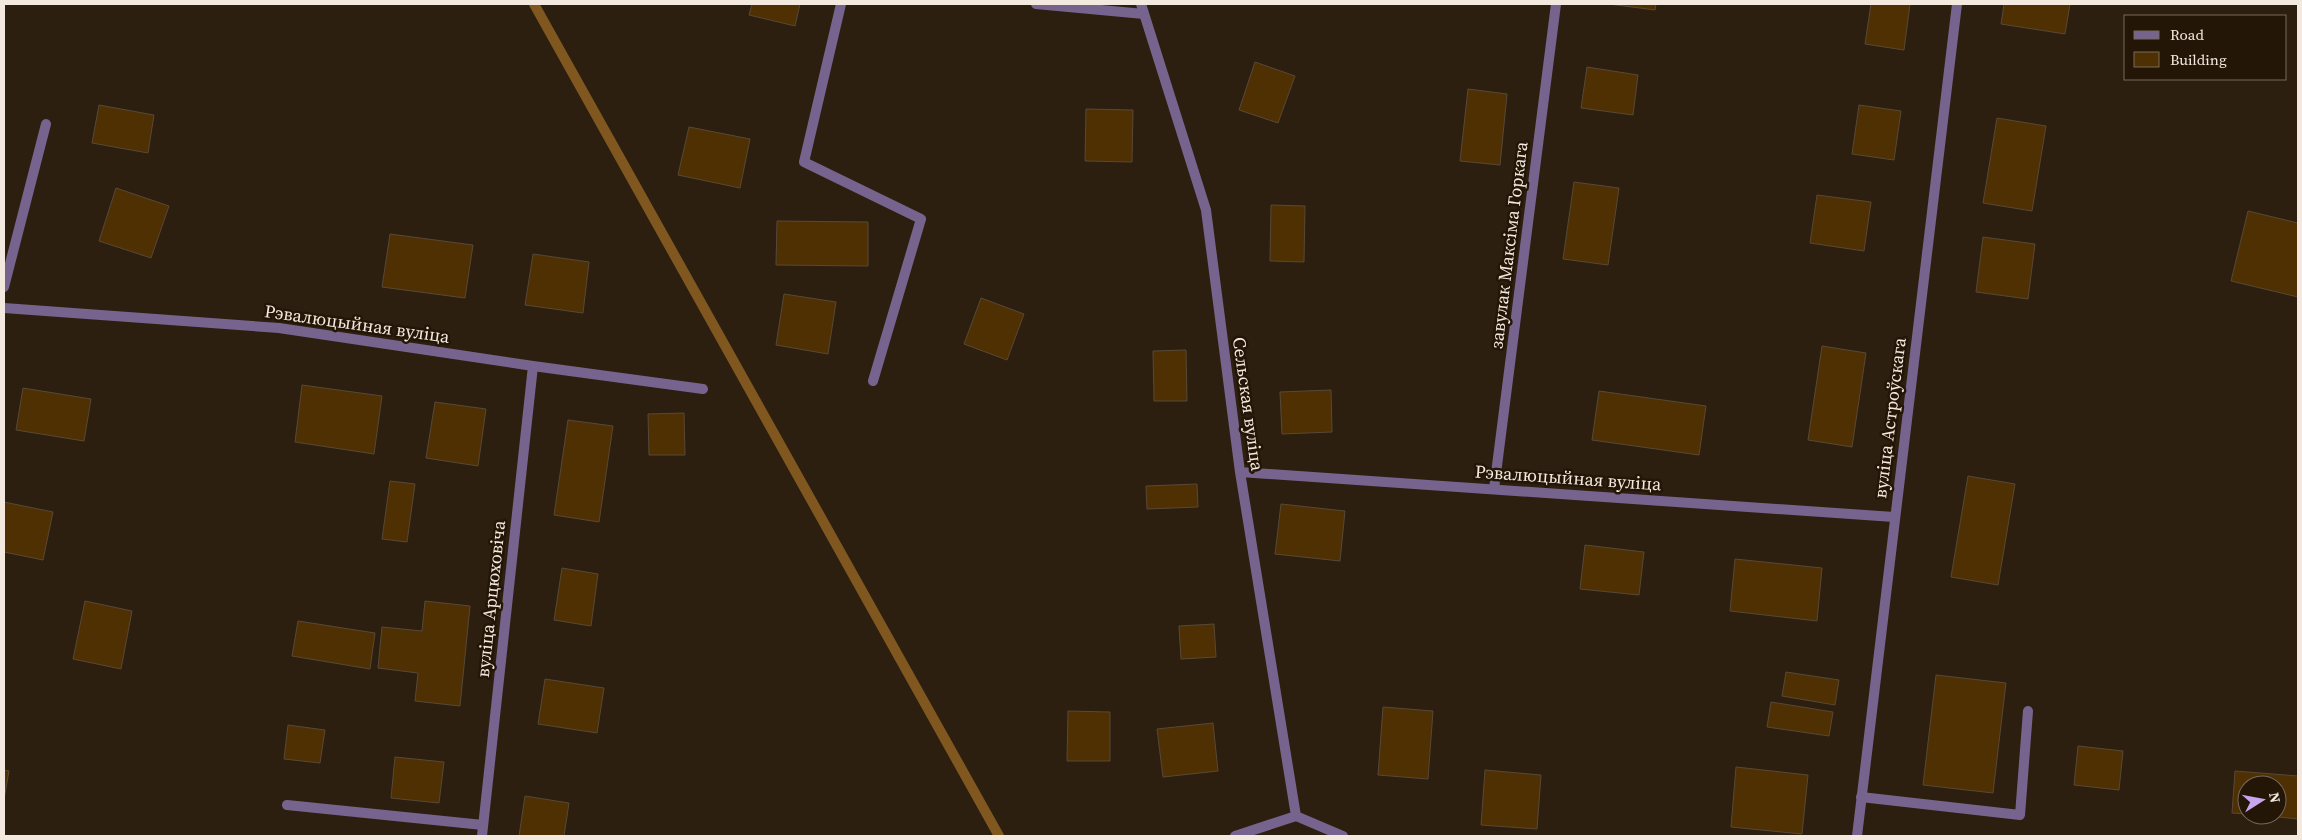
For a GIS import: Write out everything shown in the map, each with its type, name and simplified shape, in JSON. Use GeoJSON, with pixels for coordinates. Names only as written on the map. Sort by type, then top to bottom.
{"type":"FeatureCollection","features":[{"type":"Feature","properties":{"kind":"street"},"geometry":{"type":"LineString","coordinates":[[841,4],[804,162],[921,219],[873,381]]}},
{"type":"Feature","properties":{"kind":"street"},"geometry":{"type":"LineString","coordinates":[[1036,4],[1143,9]]}},
{"type":"Feature","properties":{"kind":"street","name":"завулак Максіма Горкага"},"geometry":{"type":"LineString","coordinates":[[1494,489],[1556,4]]}},
{"type":"Feature","properties":{"kind":"street","name":"вуліца Астроўскага"},"geometry":{"type":"LineString","coordinates":[[1857,836],[1957,4]]}},
{"type":"Feature","properties":{"kind":"street","name":"Сельская вуліца"},"geometry":{"type":"LineString","coordinates":[[1143,9],[1206,210],[1240,472],[1296,816]]}},
{"type":"Feature","properties":{"kind":"street"},"geometry":{"type":"LineString","coordinates":[[4,287],[46,124]]}},
{"type":"Feature","properties":{"kind":"street","name":"Рэвалюцыйная вуліца"},"geometry":{"type":"LineString","coordinates":[[4,308],[279,328],[703,389]]}},
{"type":"Feature","properties":{"kind":"street","name":"вуліца Арцюховіча"},"geometry":{"type":"LineString","coordinates":[[482,836],[533,366]]}},
{"type":"Feature","properties":{"kind":"street","name":"Рэвалюцыйная вуліца"},"geometry":{"type":"LineString","coordinates":[[1240,472],[1894,516]]}},
{"type":"Feature","properties":{"kind":"street"},"geometry":{"type":"LineString","coordinates":[[1861,798],[2020,815],[2028,711]]}},
{"type":"Feature","properties":{"kind":"street"},"geometry":{"type":"LineString","coordinates":[[287,805],[483,825]]}},
{"type":"Feature","properties":{"kind":"street"},"geometry":{"type":"LineString","coordinates":[[1235,836],[1296,816],[1343,836]]}},
{"type":"Feature","properties":{"kind":"building"},"geometry":{"type":"Polygon","coordinates":[[[752,4],[800,4],[795,26],[749,15],[752,4]]]}},
{"type":"Feature","properties":{"kind":"building"},"geometry":{"type":"Polygon","coordinates":[[[1609,4],[1656,4],[1655,10],[1609,4]]]}},
{"type":"Feature","properties":{"kind":"building"},"geometry":{"type":"Polygon","coordinates":[[[1871,4],[1910,4],[1904,50],[1865,44],[1871,4]]]}},
{"type":"Feature","properties":{"kind":"building"},"geometry":{"type":"Polygon","coordinates":[[[2004,4],[2070,4],[2065,34],[2001,24],[2004,4]]]}},
{"type":"Feature","properties":{"kind":"building"},"geometry":{"type":"Polygon","coordinates":[[[1255,62],[1295,76],[1278,123],[1239,110],[1255,62]]]}},
{"type":"Feature","properties":{"kind":"building"},"geometry":{"type":"Polygon","coordinates":[[[1587,67],[1638,75],[1633,115],[1581,108],[1587,67]]]}},
{"type":"Feature","properties":{"kind":"building"},"geometry":{"type":"Polygon","coordinates":[[[1468,89],[1507,94],[1500,165],[1460,161],[1468,89]]]}},
{"type":"Feature","properties":{"kind":"building"},"geometry":{"type":"Polygon","coordinates":[[[99,105],[154,115],[148,153],[92,143],[99,105]]]}},
{"type":"Feature","properties":{"kind":"building"},"geometry":{"type":"Polygon","coordinates":[[[1859,105],[1901,111],[1894,160],[1852,154],[1859,105]]]}},
{"type":"Feature","properties":{"kind":"building"},"geometry":{"type":"Polygon","coordinates":[[[1086,109],[1133,110],[1132,162],[1085,161],[1086,109]]]}},
{"type":"Feature","properties":{"kind":"building"},"geometry":{"type":"Polygon","coordinates":[[[1997,118],[2046,126],[2032,211],[1983,203],[1997,118]]]}},
{"type":"Feature","properties":{"kind":"building"},"geometry":{"type":"Polygon","coordinates":[[[689,127],[750,139],[740,188],[678,175],[689,127]]]}},
{"type":"Feature","properties":{"kind":"building"},"geometry":{"type":"Polygon","coordinates":[[[1574,182],[1619,188],[1608,265],[1563,259],[1574,182]]]}},
{"type":"Feature","properties":{"kind":"building"},"geometry":{"type":"Polygon","coordinates":[[[116,188],[169,206],[151,258],[99,241],[116,188]]]}},
{"type":"Feature","properties":{"kind":"building"},"geometry":{"type":"Polygon","coordinates":[[[1817,195],[1871,202],[1864,251],[1810,243],[1817,195]]]}},
{"type":"Feature","properties":{"kind":"building"},"geometry":{"type":"Polygon","coordinates":[[[1271,205],[1305,206],[1304,262],[1270,261],[1271,205]]]}},
{"type":"Feature","properties":{"kind":"building"},"geometry":{"type":"Polygon","coordinates":[[[2248,211],[2298,223],[2298,297],[2231,281],[2248,211]]]}},
{"type":"Feature","properties":{"kind":"building"},"geometry":{"type":"Polygon","coordinates":[[[777,221],[868,222],[868,266],[776,265],[777,221]]]}},
{"type":"Feature","properties":{"kind":"building"},"geometry":{"type":"Polygon","coordinates":[[[390,234],[473,245],[465,298],[382,287],[390,234]]]}},
{"type":"Feature","properties":{"kind":"building"},"geometry":{"type":"Polygon","coordinates":[[[1983,237],[2035,244],[2028,299],[1976,292],[1983,237]]]}},
{"type":"Feature","properties":{"kind":"building"},"geometry":{"type":"Polygon","coordinates":[[[533,254],[589,262],[583,313],[525,305],[533,254]]]}},
{"type":"Feature","properties":{"kind":"building"},"geometry":{"type":"Polygon","coordinates":[[[784,294],[836,302],[828,354],[776,345],[784,294]]]}},
{"type":"Feature","properties":{"kind":"building"},"geometry":{"type":"Polygon","coordinates":[[[981,298],[1024,314],[1007,360],[964,344],[981,298]]]}},
{"type":"Feature","properties":{"kind":"building"},"geometry":{"type":"Polygon","coordinates":[[[1822,346],[1866,353],[1852,447],[1808,440],[1822,346]]]}},
{"type":"Feature","properties":{"kind":"building"},"geometry":{"type":"Polygon","coordinates":[[[1186,350],[1187,401],[1154,401],[1153,351],[1186,350]]]}},
{"type":"Feature","properties":{"kind":"building"},"geometry":{"type":"Polygon","coordinates":[[[302,385],[382,396],[374,454],[295,442],[302,385]]]}},
{"type":"Feature","properties":{"kind":"building"},"geometry":{"type":"Polygon","coordinates":[[[23,388],[91,399],[84,441],[16,430],[23,388]]]}},
{"type":"Feature","properties":{"kind":"building"},"geometry":{"type":"Polygon","coordinates":[[[1331,390],[1332,432],[1282,434],[1280,392],[1331,390]]]}},
{"type":"Feature","properties":{"kind":"building"},"geometry":{"type":"Polygon","coordinates":[[[1599,391],[1706,406],[1699,455],[1592,440],[1599,391]]]}},
{"type":"Feature","properties":{"kind":"building"},"geometry":{"type":"Polygon","coordinates":[[[435,402],[486,409],[478,466],[426,458],[435,402]]]}},
{"type":"Feature","properties":{"kind":"building"},"geometry":{"type":"Polygon","coordinates":[[[684,413],[685,455],[649,455],[648,414],[684,413]]]}},
{"type":"Feature","properties":{"kind":"building"},"geometry":{"type":"Polygon","coordinates":[[[568,420],[613,426],[599,522],[554,515],[568,420]]]}},
{"type":"Feature","properties":{"kind":"building"},"geometry":{"type":"Polygon","coordinates":[[[1968,476],[2015,484],[1998,585],[1951,577],[1968,476]]]}},
{"type":"Feature","properties":{"kind":"building"},"geometry":{"type":"Polygon","coordinates":[[[390,481],[415,484],[407,542],[382,539],[390,481]]]}},
{"type":"Feature","properties":{"kind":"building"},"geometry":{"type":"Polygon","coordinates":[[[1197,484],[1198,507],[1147,509],[1146,486],[1197,484]]]}},
{"type":"Feature","properties":{"kind":"building"},"geometry":{"type":"Polygon","coordinates":[[[4,502],[53,512],[43,560],[4,552],[4,502]]]}},
{"type":"Feature","properties":{"kind":"building"},"geometry":{"type":"Polygon","coordinates":[[[1281,504],[1345,511],[1340,561],[1275,554],[1281,504]]]}},
{"type":"Feature","properties":{"kind":"building"},"geometry":{"type":"Polygon","coordinates":[[[1585,545],[1644,552],[1639,595],[1580,589],[1585,545]]]}},
{"type":"Feature","properties":{"kind":"building"},"geometry":{"type":"Polygon","coordinates":[[[1735,559],[1822,568],[1817,621],[1730,611],[1735,559]]]}},
{"type":"Feature","properties":{"kind":"building"},"geometry":{"type":"Polygon","coordinates":[[[562,568],[598,574],[591,626],[554,620],[562,568]]]}},
{"type":"Feature","properties":{"kind":"building"},"geometry":{"type":"Polygon","coordinates":[[[85,601],[132,611],[121,669],[73,659],[85,601]]]}},
{"type":"Feature","properties":{"kind":"building"},"geometry":{"type":"Polygon","coordinates":[[[425,601],[470,606],[460,706],[415,701],[418,673],[378,668],[382,627],[422,631],[425,601]]]}},
{"type":"Feature","properties":{"kind":"building"},"geometry":{"type":"Polygon","coordinates":[[[298,621],[375,633],[370,669],[292,656],[298,621]]]}},
{"type":"Feature","properties":{"kind":"building"},"geometry":{"type":"Polygon","coordinates":[[[1214,624],[1216,657],[1181,659],[1179,626],[1214,624]]]}},
{"type":"Feature","properties":{"kind":"building"},"geometry":{"type":"Polygon","coordinates":[[[1786,672],[1839,680],[1835,705],[1782,696],[1786,672]]]}},
{"type":"Feature","properties":{"kind":"building"},"geometry":{"type":"Polygon","coordinates":[[[1936,675],[2006,683],[1993,793],[1923,785],[1936,675]]]}},
{"type":"Feature","properties":{"kind":"building"},"geometry":{"type":"Polygon","coordinates":[[[545,679],[604,688],[597,733],[538,724],[545,679]]]}},
{"type":"Feature","properties":{"kind":"building"},"geometry":{"type":"Polygon","coordinates":[[[1771,702],[1833,712],[1829,736],[1767,727],[1771,702]]]}},
{"type":"Feature","properties":{"kind":"building"},"geometry":{"type":"Polygon","coordinates":[[[1383,707],[1433,711],[1428,779],[1378,775],[1383,707]]]}},
{"type":"Feature","properties":{"kind":"building"},"geometry":{"type":"Polygon","coordinates":[[[1068,711],[1110,712],[1110,761],[1067,761],[1068,711]]]}},
{"type":"Feature","properties":{"kind":"building"},"geometry":{"type":"Polygon","coordinates":[[[1213,723],[1218,771],[1163,777],[1157,729],[1213,723]]]}},
{"type":"Feature","properties":{"kind":"building"},"geometry":{"type":"Polygon","coordinates":[[[288,725],[325,730],[320,763],[284,759],[288,725]]]}},
{"type":"Feature","properties":{"kind":"building"},"geometry":{"type":"Polygon","coordinates":[[[2078,746],[2123,751],[2119,790],[2074,785],[2078,746]]]}},
{"type":"Feature","properties":{"kind":"building"},"geometry":{"type":"Polygon","coordinates":[[[395,757],[444,762],[439,803],[391,798],[395,757]]]}},
{"type":"Feature","properties":{"kind":"building"},"geometry":{"type":"Polygon","coordinates":[[[1736,767],[1808,775],[1802,834],[1731,827],[1736,767]]]}},
{"type":"Feature","properties":{"kind":"building"},"geometry":{"type":"Polygon","coordinates":[[[4,770],[9,771],[4,799],[4,770]]]}},
{"type":"Feature","properties":{"kind":"building"},"geometry":{"type":"Polygon","coordinates":[[[1485,770],[1541,775],[1537,829],[1481,825],[1485,770]]]}},
{"type":"Feature","properties":{"kind":"building"},"geometry":{"type":"Polygon","coordinates":[[[2235,771],[2285,775],[2237,775],[2237,813],[2232,813],[2235,771]]]}},
{"type":"Feature","properties":{"kind":"building"},"geometry":{"type":"Polygon","coordinates":[[[2287,775],[2298,776],[2298,819],[2287,818],[2287,775]]]}},
{"type":"Feature","properties":{"kind":"building"},"geometry":{"type":"Polygon","coordinates":[[[525,796],[569,803],[564,836],[519,836],[525,796]]]}},
{"type":"Feature","properties":{"kind":"waterway"},"geometry":{"type":"LineString","coordinates":[[534,4],[999,836]]}}]}
